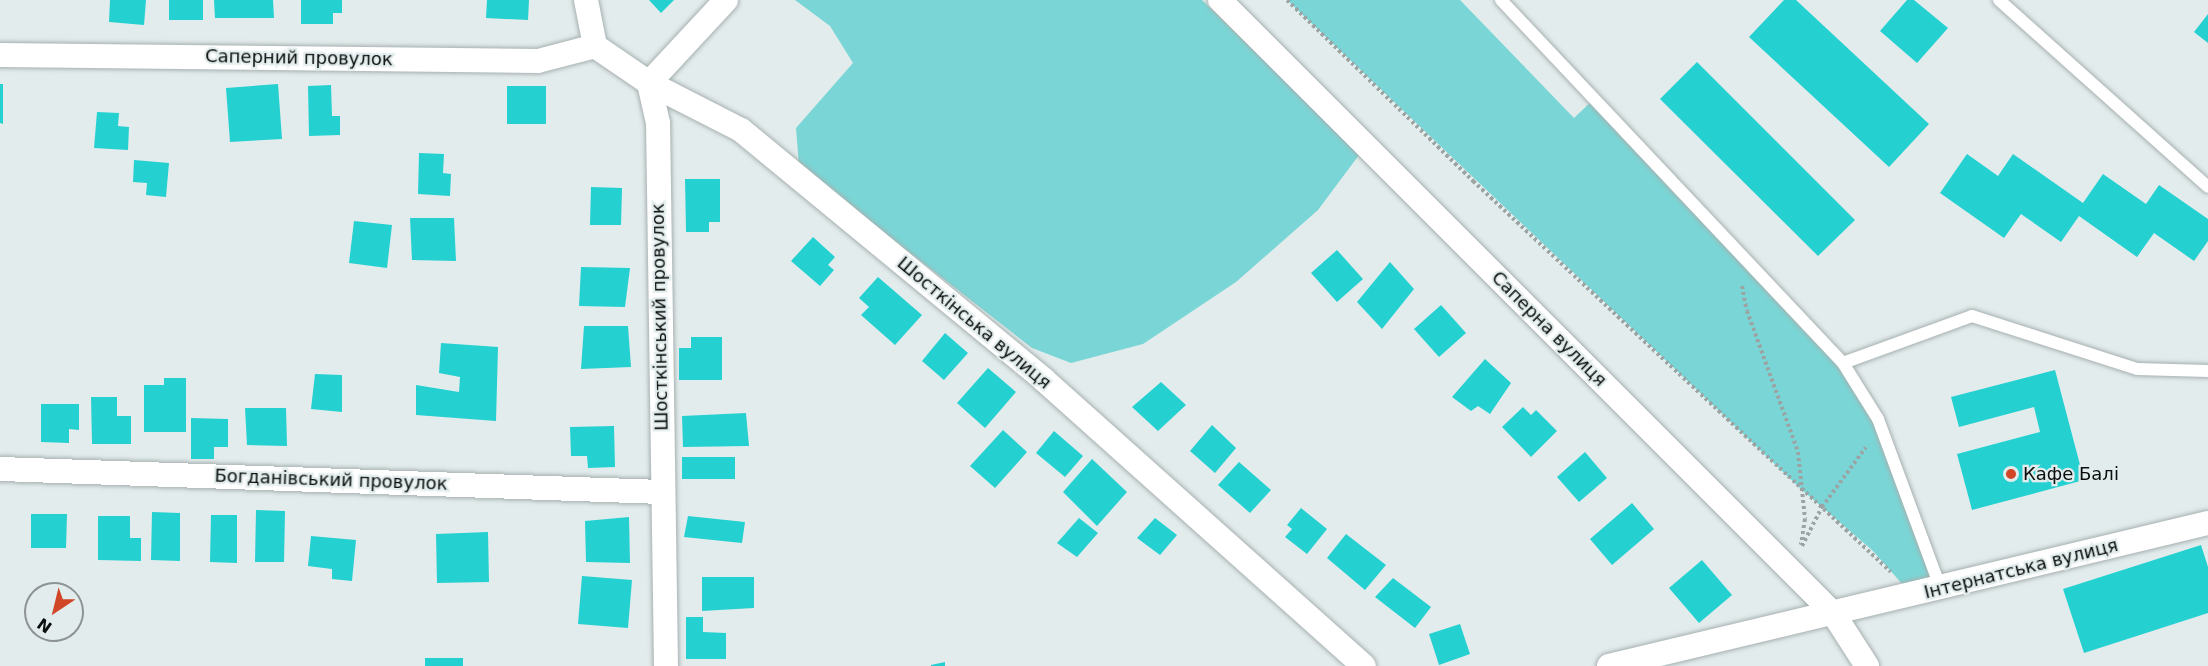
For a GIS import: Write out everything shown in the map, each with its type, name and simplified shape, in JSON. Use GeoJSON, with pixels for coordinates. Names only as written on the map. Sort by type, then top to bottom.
{"type":"FeatureCollection","features":[{"type":"Feature","properties":{"kind":"street"},"geometry":{"type":"LineString","coordinates":[[586,0],[595,46]]}},
{"type":"Feature","properties":{"kind":"street"},"geometry":{"type":"LineString","coordinates":[[649,83],[726,0]]}},
{"type":"Feature","properties":{"kind":"street","name":"Саперна вулиця"},"geometry":{"type":"LineString","coordinates":[[1220,0],[1833,613],[1867,666]]}},
{"type":"Feature","properties":{"kind":"street","name":"Саперний провулок"},"geometry":{"type":"LineString","coordinates":[[0,55],[538,62],[595,46]]}},
{"type":"Feature","properties":{"kind":"street","name":"Шосткінська вулиця"},"geometry":{"type":"LineString","coordinates":[[595,46],[649,83],[741,130],[1044,380],[1364,666]]}},
{"type":"Feature","properties":{"kind":"street","name":"Шосткінський провулок"},"geometry":{"type":"LineString","coordinates":[[649,83],[658,123],[666,666]]}},
{"type":"Feature","properties":{"kind":"street","name":"Богданівський провулок"},"geometry":{"type":"LineString","coordinates":[[0,469],[662,492]]}},
{"type":"Feature","properties":{"kind":"street","name":"Інтернатська вулиця"},"geometry":{"type":"LineString","coordinates":[[1609,666],[2208,523]]}},
{"type":"Feature","properties":{"kind":"lane"},"geometry":{"type":"LineString","coordinates":[[1501,0],[1843,363],[1881,427],[1941,588]]}},
{"type":"Feature","properties":{"kind":"lane"},"geometry":{"type":"LineString","coordinates":[[1999,0],[2208,187]]}},
{"type":"Feature","properties":{"kind":"lane"},"geometry":{"type":"LineString","coordinates":[[1843,363],[1972,316],[2138,369],[2208,371]]}},
{"type":"Feature","properties":{"kind":"path"},"geometry":{"type":"LineString","coordinates":[[1287,0],[1464,173],[1802,490],[1872,550],[1912,595]]}},
{"type":"Feature","properties":{"kind":"path"},"geometry":{"type":"LineString","coordinates":[[1738,253],[1747,311],[1798,452],[1804,519],[1800,550],[1822,507],[1881,427]]}},
{"type":"Feature","properties":{"kind":"shaded area"},"geometry":{"type":"Polygon","coordinates":[[[795,0],[1202,0],[1359,155],[1318,210],[1236,282],[1143,344],[1071,363],[1032,348],[799,166],[796,128],[853,63],[830,26],[795,0]]]}},
{"type":"Feature","properties":{"kind":"shaded area"},"geometry":{"type":"Polygon","coordinates":[[[1287,0],[1460,0],[1574,118],[1594,99],[1843,363],[1878,419],[1941,589],[1912,595],[1872,550],[1802,490],[1287,0]]]}},
{"type":"Feature","properties":{"kind":"building"},"geometry":{"type":"Polygon","coordinates":[[[110,0],[146,0],[144,25],[109,22],[110,0]]]}},
{"type":"Feature","properties":{"kind":"building"},"geometry":{"type":"Polygon","coordinates":[[[169,0],[203,0],[203,20],[169,20],[169,0]]]}},
{"type":"Feature","properties":{"kind":"building"},"geometry":{"type":"Polygon","coordinates":[[[214,0],[273,0],[274,18],[215,18],[214,0]]]}},
{"type":"Feature","properties":{"kind":"building"},"geometry":{"type":"Polygon","coordinates":[[[301,0],[342,0],[342,13],[333,13],[333,24],[301,24],[301,0]]]}},
{"type":"Feature","properties":{"kind":"building"},"geometry":{"type":"Polygon","coordinates":[[[487,0],[529,0],[528,20],[486,18],[487,0]]]}},
{"type":"Feature","properties":{"kind":"building"},"geometry":{"type":"Polygon","coordinates":[[[649,0],[674,0],[661,13],[649,0]]]}},
{"type":"Feature","properties":{"kind":"building"},"geometry":{"type":"Polygon","coordinates":[[[1784,0],[1796,0],[1929,124],[1889,167],[1749,37],[1784,0]]]}},
{"type":"Feature","properties":{"kind":"building"},"geometry":{"type":"Polygon","coordinates":[[[1907,0],[1914,0],[1948,28],[1917,63],[1880,31],[1907,0]]]}},
{"type":"Feature","properties":{"kind":"building"},"geometry":{"type":"Polygon","coordinates":[[[2208,14],[2208,43],[2194,32],[2208,14]]]}},
{"type":"Feature","properties":{"kind":"building"},"geometry":{"type":"Polygon","coordinates":[[[1697,62],[1855,220],[1818,256],[1660,99],[1697,62]]]}},
{"type":"Feature","properties":{"kind":"building"},"geometry":{"type":"Polygon","coordinates":[[[0,84],[3,84],[3,124],[0,123],[0,84]]]}},
{"type":"Feature","properties":{"kind":"building"},"geometry":{"type":"Polygon","coordinates":[[[278,84],[282,139],[230,142],[226,88],[278,84]]]}},
{"type":"Feature","properties":{"kind":"building"},"geometry":{"type":"Polygon","coordinates":[[[331,85],[332,116],[340,116],[340,135],[309,136],[308,86],[331,85]]]}},
{"type":"Feature","properties":{"kind":"building"},"geometry":{"type":"Polygon","coordinates":[[[507,86],[546,86],[546,124],[507,124],[507,86]]]}},
{"type":"Feature","properties":{"kind":"building"},"geometry":{"type":"Polygon","coordinates":[[[97,112],[119,113],[118,126],[129,127],[128,150],[94,148],[97,112]]]}},
{"type":"Feature","properties":{"kind":"building"},"geometry":{"type":"Polygon","coordinates":[[[419,153],[444,154],[443,173],[451,174],[450,196],[418,194],[419,153]]]}},
{"type":"Feature","properties":{"kind":"building"},"geometry":{"type":"Polygon","coordinates":[[[1967,154],[1998,176],[2013,154],[2083,203],[2103,174],[2146,204],[2159,185],[2208,219],[2208,241],[2194,261],[2154,233],[2137,257],[2079,216],[2061,242],[2021,214],[2004,238],[1940,193],[1967,154]]]}},
{"type":"Feature","properties":{"kind":"building"},"geometry":{"type":"Polygon","coordinates":[[[134,160],[169,163],[166,197],[146,195],[147,183],[133,182],[134,160]]]}},
{"type":"Feature","properties":{"kind":"building"},"geometry":{"type":"Polygon","coordinates":[[[685,179],[720,179],[720,222],[709,222],[709,232],[686,232],[685,179]]]}},
{"type":"Feature","properties":{"kind":"building"},"geometry":{"type":"Polygon","coordinates":[[[591,187],[622,188],[621,225],[590,225],[591,187]]]}},
{"type":"Feature","properties":{"kind":"building"},"geometry":{"type":"Polygon","coordinates":[[[410,218],[454,218],[456,261],[412,260],[410,218]]]}},
{"type":"Feature","properties":{"kind":"building"},"geometry":{"type":"Polygon","coordinates":[[[354,221],[392,225],[387,268],[349,263],[354,221]]]}},
{"type":"Feature","properties":{"kind":"building"},"geometry":{"type":"Polygon","coordinates":[[[813,237],[835,257],[828,265],[834,270],[820,286],[791,261],[813,237]]]}},
{"type":"Feature","properties":{"kind":"building"},"geometry":{"type":"Polygon","coordinates":[[[1337,250],[1363,279],[1337,302],[1311,273],[1337,250]]]}},
{"type":"Feature","properties":{"kind":"building"},"geometry":{"type":"Polygon","coordinates":[[[1390,262],[1414,289],[1382,329],[1357,302],[1390,262]]]}},
{"type":"Feature","properties":{"kind":"building"},"geometry":{"type":"Polygon","coordinates":[[[581,267],[630,268],[625,307],[579,306],[581,267]]]}},
{"type":"Feature","properties":{"kind":"building"},"geometry":{"type":"Polygon","coordinates":[[[878,277],[922,315],[895,345],[861,315],[869,307],[859,298],[878,277]]]}},
{"type":"Feature","properties":{"kind":"building"},"geometry":{"type":"Polygon","coordinates":[[[1441,305],[1466,333],[1439,357],[1414,329],[1441,305]]]}},
{"type":"Feature","properties":{"kind":"building"},"geometry":{"type":"Polygon","coordinates":[[[584,326],[628,326],[631,367],[581,369],[584,326]]]}},
{"type":"Feature","properties":{"kind":"building"},"geometry":{"type":"Polygon","coordinates":[[[945,333],[968,353],[944,380],[922,361],[945,333]]]}},
{"type":"Feature","properties":{"kind":"building"},"geometry":{"type":"Polygon","coordinates":[[[691,337],[722,337],[722,380],[679,380],[679,348],[691,348],[691,337]]]}},
{"type":"Feature","properties":{"kind":"building"},"geometry":{"type":"Polygon","coordinates":[[[441,343],[498,347],[496,421],[416,415],[416,385],[459,392],[460,377],[439,373],[441,343]]]}},
{"type":"Feature","properties":{"kind":"building"},"geometry":{"type":"Polygon","coordinates":[[[1485,359],[1511,383],[1490,414],[1478,406],[1471,411],[1452,397],[1485,359]]]}},
{"type":"Feature","properties":{"kind":"building"},"geometry":{"type":"Polygon","coordinates":[[[988,368],[1016,392],[985,428],[957,403],[988,368]]]}},
{"type":"Feature","properties":{"kind":"building"},"geometry":{"type":"Polygon","coordinates":[[[2055,370],[2084,480],[1972,510],[1957,454],[2040,432],[2034,407],[1959,427],[1951,397],[2055,370]]]}},
{"type":"Feature","properties":{"kind":"building"},"geometry":{"type":"Polygon","coordinates":[[[315,374],[342,375],[342,412],[311,409],[315,374]]]}},
{"type":"Feature","properties":{"kind":"building"},"geometry":{"type":"Polygon","coordinates":[[[164,378],[186,378],[186,432],[144,432],[144,385],[164,385],[164,378]]]}},
{"type":"Feature","properties":{"kind":"building"},"geometry":{"type":"Polygon","coordinates":[[[1161,382],[1186,405],[1158,431],[1132,407],[1161,382]]]}},
{"type":"Feature","properties":{"kind":"building"},"geometry":{"type":"Polygon","coordinates":[[[91,397],[117,397],[117,416],[131,416],[131,444],[92,444],[91,397]]]}},
{"type":"Feature","properties":{"kind":"building"},"geometry":{"type":"Polygon","coordinates":[[[41,404],[79,404],[79,430],[69,429],[69,443],[41,442],[41,404]]]}},
{"type":"Feature","properties":{"kind":"building"},"geometry":{"type":"Polygon","coordinates":[[[1523,407],[1531,415],[1536,410],[1557,431],[1531,457],[1502,427],[1523,407]]]}},
{"type":"Feature","properties":{"kind":"building"},"geometry":{"type":"Polygon","coordinates":[[[245,408],[286,408],[287,446],[247,445],[245,408]]]}},
{"type":"Feature","properties":{"kind":"building"},"geometry":{"type":"Polygon","coordinates":[[[746,413],[749,446],[683,447],[682,416],[746,413]]]}},
{"type":"Feature","properties":{"kind":"building"},"geometry":{"type":"Polygon","coordinates":[[[191,418],[228,419],[228,447],[214,447],[214,459],[191,459],[191,418]]]}},
{"type":"Feature","properties":{"kind":"building"},"geometry":{"type":"Polygon","coordinates":[[[1212,425],[1236,448],[1215,473],[1190,451],[1212,425]]]}},
{"type":"Feature","properties":{"kind":"building"},"geometry":{"type":"Polygon","coordinates":[[[614,426],[615,467],[588,468],[587,456],[571,456],[570,427],[614,426]]]}},
{"type":"Feature","properties":{"kind":"building"},"geometry":{"type":"Polygon","coordinates":[[[1003,430],[1027,452],[995,488],[970,466],[1003,430]]]}},
{"type":"Feature","properties":{"kind":"building"},"geometry":{"type":"Polygon","coordinates":[[[1054,431],[1083,456],[1065,477],[1036,453],[1054,431]]]}},
{"type":"Feature","properties":{"kind":"building"},"geometry":{"type":"Polygon","coordinates":[[[1585,452],[1607,478],[1579,502],[1557,477],[1585,452]]]}},
{"type":"Feature","properties":{"kind":"building"},"geometry":{"type":"Polygon","coordinates":[[[682,457],[735,457],[735,479],[682,479],[682,457]]]}},
{"type":"Feature","properties":{"kind":"building"},"geometry":{"type":"Polygon","coordinates":[[[1092,459],[1127,492],[1097,526],[1063,492],[1092,459]]]}},
{"type":"Feature","properties":{"kind":"building"},"geometry":{"type":"Polygon","coordinates":[[[1239,462],[1271,490],[1250,513],[1218,485],[1239,462]]]}},
{"type":"Feature","properties":{"kind":"building"},"geometry":{"type":"Polygon","coordinates":[[[1632,503],[1654,529],[1612,565],[1590,539],[1632,503]]]}},
{"type":"Feature","properties":{"kind":"building"},"geometry":{"type":"Polygon","coordinates":[[[1301,508],[1327,529],[1307,554],[1285,537],[1292,529],[1287,525],[1301,508]]]}},
{"type":"Feature","properties":{"kind":"building"},"geometry":{"type":"Polygon","coordinates":[[[256,510],[285,511],[284,562],[255,562],[256,510]]]}},
{"type":"Feature","properties":{"kind":"building"},"geometry":{"type":"Polygon","coordinates":[[[152,512],[180,513],[180,561],[151,560],[152,512]]]}},
{"type":"Feature","properties":{"kind":"building"},"geometry":{"type":"Polygon","coordinates":[[[31,514],[67,514],[66,548],[31,548],[31,514]]]}},
{"type":"Feature","properties":{"kind":"building"},"geometry":{"type":"Polygon","coordinates":[[[211,515],[237,515],[237,563],[210,562],[211,515]]]}},
{"type":"Feature","properties":{"kind":"building"},"geometry":{"type":"Polygon","coordinates":[[[98,516],[130,516],[130,538],[141,538],[141,561],[98,560],[98,516]]]}},
{"type":"Feature","properties":{"kind":"building"},"geometry":{"type":"Polygon","coordinates":[[[688,516],[745,522],[742,543],[684,537],[688,516]]]}},
{"type":"Feature","properties":{"kind":"building"},"geometry":{"type":"Polygon","coordinates":[[[629,517],[630,563],[586,562],[585,521],[629,517]]]}},
{"type":"Feature","properties":{"kind":"building"},"geometry":{"type":"Polygon","coordinates":[[[1079,518],[1098,533],[1077,557],[1057,543],[1079,518]]]}},
{"type":"Feature","properties":{"kind":"building"},"geometry":{"type":"Polygon","coordinates":[[[1155,518],[1177,535],[1160,555],[1137,538],[1155,518]]]}},
{"type":"Feature","properties":{"kind":"building"},"geometry":{"type":"Polygon","coordinates":[[[488,532],[489,582],[437,583],[436,534],[488,532]]]}},
{"type":"Feature","properties":{"kind":"building"},"geometry":{"type":"Polygon","coordinates":[[[1346,534],[1386,565],[1365,590],[1327,558],[1346,534]]]}},
{"type":"Feature","properties":{"kind":"building"},"geometry":{"type":"Polygon","coordinates":[[[311,536],[356,540],[352,581],[332,579],[332,569],[308,566],[311,536]]]}},
{"type":"Feature","properties":{"kind":"building"},"geometry":{"type":"Polygon","coordinates":[[[2201,545],[2208,567],[2208,613],[2084,653],[2063,589],[2201,545]]]}},
{"type":"Feature","properties":{"kind":"building"},"geometry":{"type":"Polygon","coordinates":[[[1702,560],[1732,595],[1699,623],[1669,588],[1702,560]]]}},
{"type":"Feature","properties":{"kind":"building"},"geometry":{"type":"Polygon","coordinates":[[[582,576],[632,580],[628,628],[578,624],[582,576]]]}},
{"type":"Feature","properties":{"kind":"building"},"geometry":{"type":"Polygon","coordinates":[[[702,577],[754,577],[754,608],[702,611],[702,577]]]}},
{"type":"Feature","properties":{"kind":"building"},"geometry":{"type":"Polygon","coordinates":[[[1393,578],[1431,607],[1415,628],[1375,597],[1393,578]]]}},
{"type":"Feature","properties":{"kind":"building"},"geometry":{"type":"Polygon","coordinates":[[[686,617],[703,617],[703,632],[726,633],[726,659],[686,659],[686,617]]]}},
{"type":"Feature","properties":{"kind":"building"},"geometry":{"type":"Polygon","coordinates":[[[1460,624],[1470,654],[1439,665],[1429,634],[1460,624]]]}},
{"type":"Feature","properties":{"kind":"building"},"geometry":{"type":"Polygon","coordinates":[[[425,658],[463,658],[463,666],[425,666],[425,658]]]}},
{"type":"Feature","properties":{"kind":"building"},"geometry":{"type":"Polygon","coordinates":[[[945,662],[945,666],[931,666],[931,665],[945,662]]]}},
{"type":"Feature","properties":{"kind":"place","name":"Кафе Балі"},"geometry":{"type":"Point","coordinates":[2011,474]}}]}
